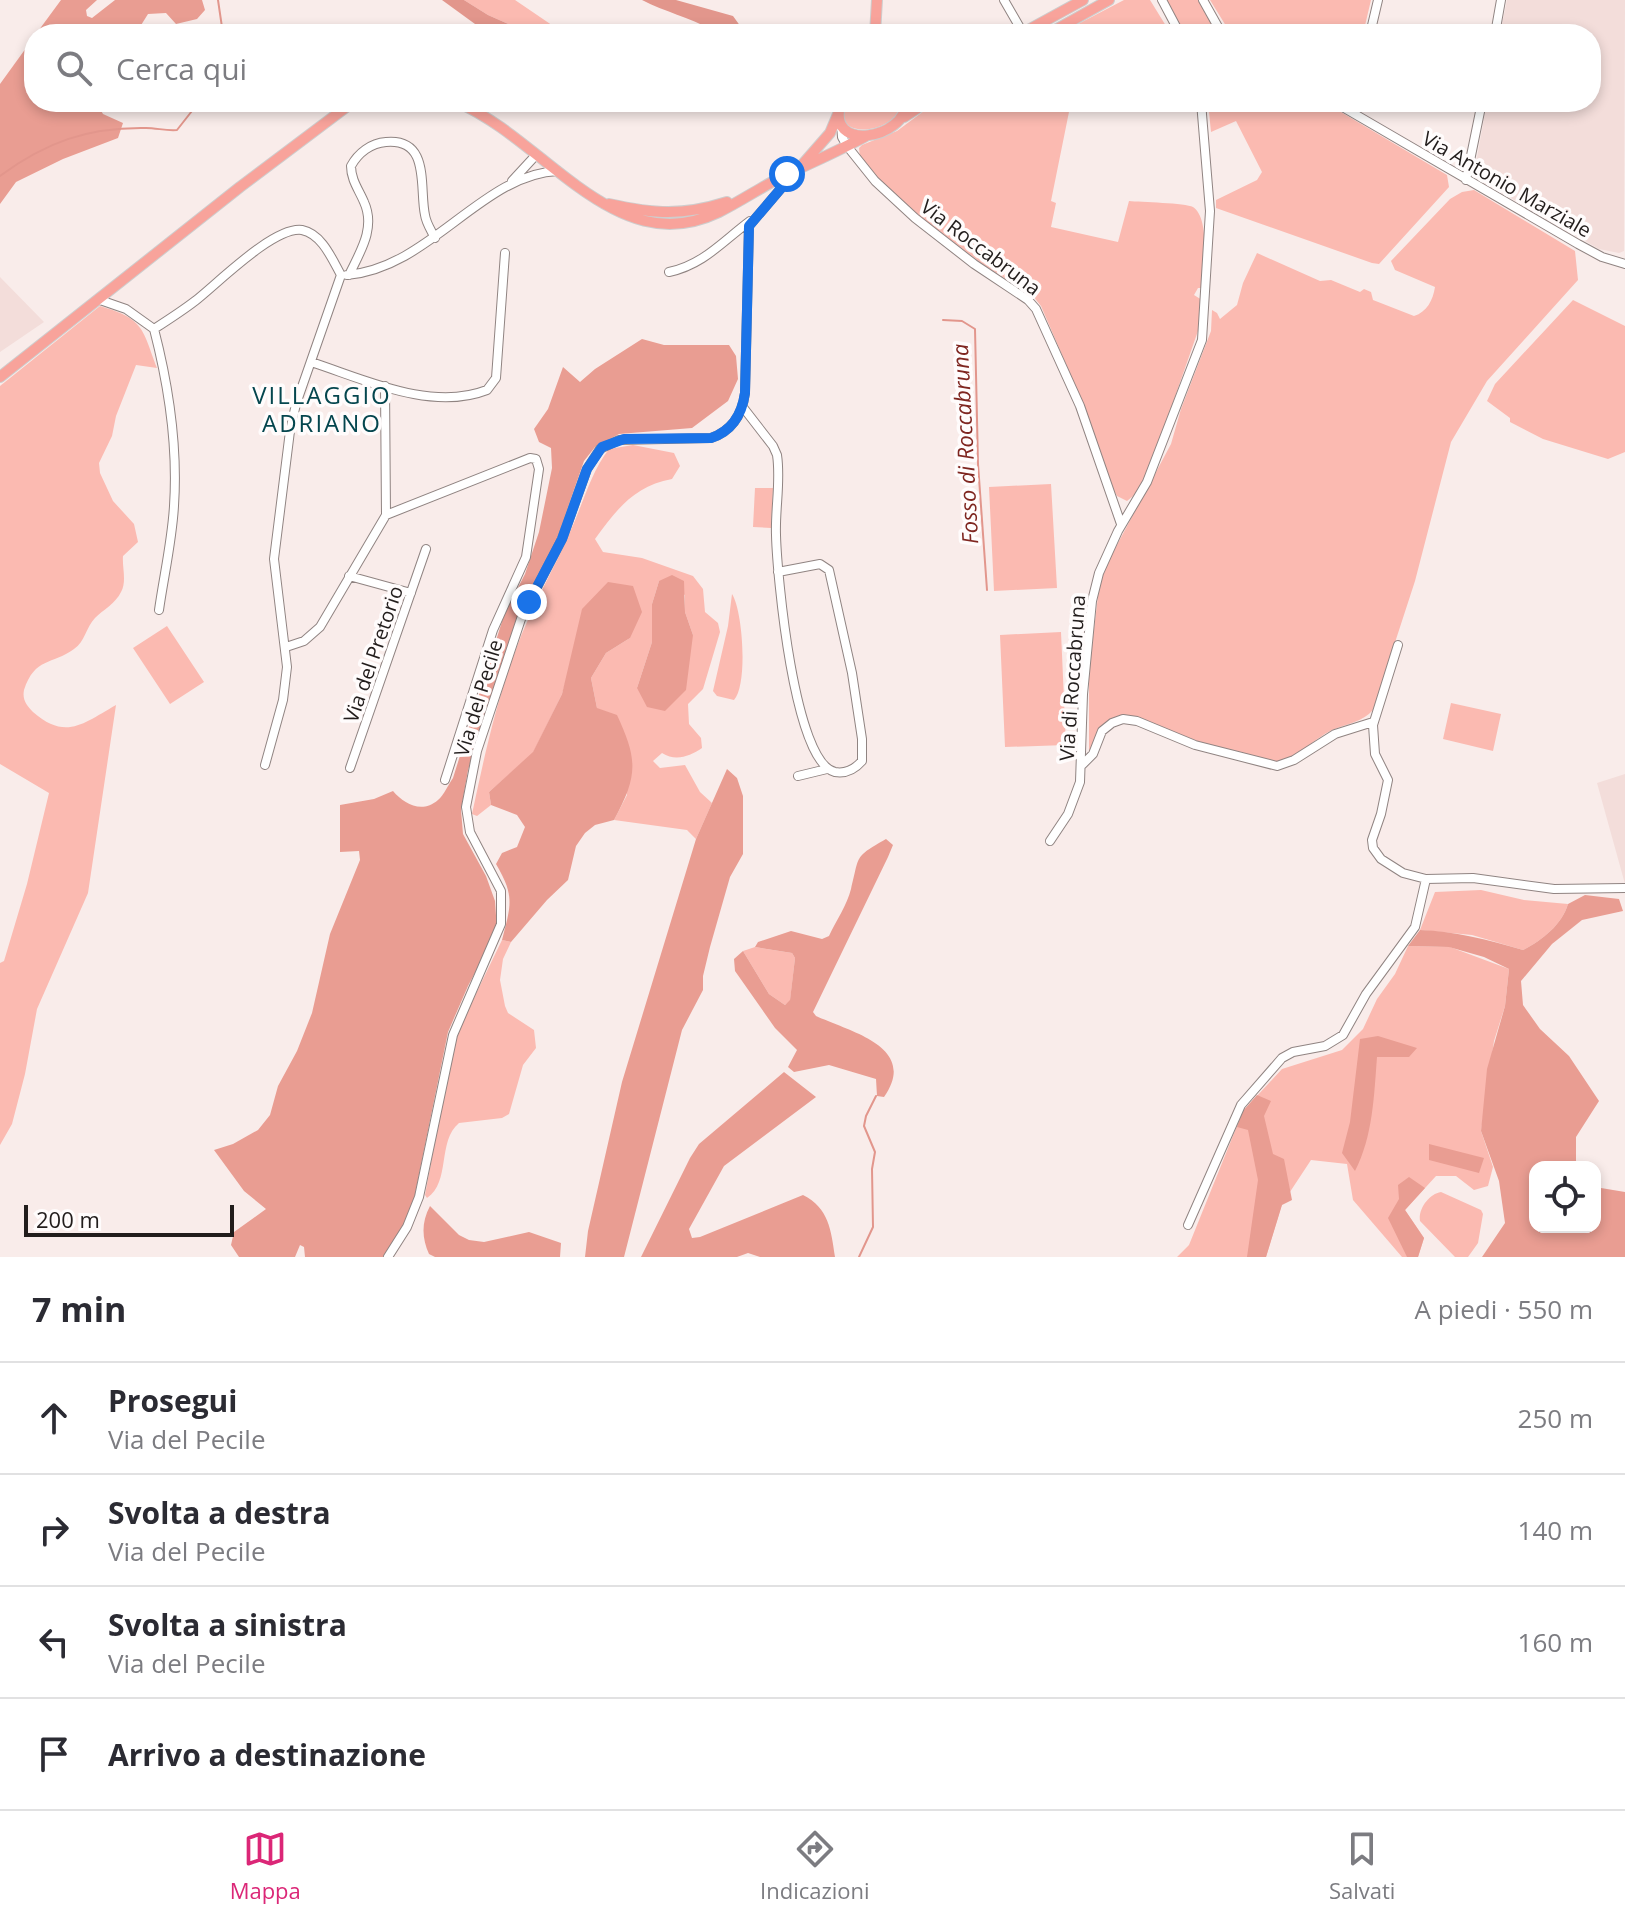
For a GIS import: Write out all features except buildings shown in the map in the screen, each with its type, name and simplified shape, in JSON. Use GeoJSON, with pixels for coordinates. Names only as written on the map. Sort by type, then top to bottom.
{"type":"FeatureCollection","features":[{"type":"Feature","properties":{"kind":"main road"},"geometry":{"type":"LineString","coordinates":[[876,24],[877,0]]}},
{"type":"Feature","properties":{"kind":"main road"},"geometry":{"type":"LineString","coordinates":[[1040,24],[1083,0]]}},
{"type":"Feature","properties":{"kind":"main road"},"geometry":{"type":"LineString","coordinates":[[1066,24],[1109,0]]}},
{"type":"Feature","properties":{"kind":"main road"},"geometry":{"type":"LineString","coordinates":[[0,377],[340,112]]}},
{"type":"Feature","properties":{"kind":"main road"},"geometry":{"type":"LineString","coordinates":[[475,112],[620,214],[672,224],[704,218],[866,136],[885,130],[911,112]]}},
{"type":"Feature","properties":{"kind":"main road"},"geometry":{"type":"LineString","coordinates":[[792,172],[830,133],[839,120],[840,112]]}},
{"type":"Feature","properties":{"kind":"main road"},"geometry":{"type":"LineString","coordinates":[[902,118],[905,112]]}},
{"type":"Feature","properties":{"kind":"main road"},"geometry":{"type":"LineString","coordinates":[[839,120],[849,133],[866,136]]}},
{"type":"Feature","properties":{"kind":"street"},"geometry":{"type":"LineString","coordinates":[[1004,0],[1017,24]]}},
{"type":"Feature","properties":{"kind":"street"},"geometry":{"type":"LineString","coordinates":[[1162,0],[1175,24]]}},
{"type":"Feature","properties":{"kind":"street"},"geometry":{"type":"LineString","coordinates":[[1203,0],[1216,24]]}},
{"type":"Feature","properties":{"kind":"street"},"geometry":{"type":"LineString","coordinates":[[1372,24],[1378,0]]}},
{"type":"Feature","properties":{"kind":"street"},"geometry":{"type":"LineString","coordinates":[[1497,24],[1501,0]]}},
{"type":"Feature","properties":{"kind":"street","name":"Via di Roccabruna"},"geometry":{"type":"LineString","coordinates":[[1050,841],[1074,804],[1080,782],[1083,694],[1092,601],[1100,568],[1121,524],[1145,488],[1202,340],[1210,211],[1202,112]]}},
{"type":"Feature","properties":{"kind":"street","name":"Via Antonio Marziale"},"geometry":{"type":"LineString","coordinates":[[1351,112],[1590,251],[1625,264]]}},
{"type":"Feature","properties":{"kind":"street"},"geometry":{"type":"LineString","coordinates":[[1466,180],[1480,112]]}},
{"type":"Feature","properties":{"kind":"street"},"geometry":{"type":"LineString","coordinates":[[839,120],[847,146]]}},
{"type":"Feature","properties":{"kind":"street"},"geometry":{"type":"LineString","coordinates":[[265,765],[284,693],[286,647],[275,582],[275,545],[291,425],[311,362],[345,275],[365,241],[369,226],[367,210],[351,166],[361,153],[373,145],[398,143],[416,155],[423,172],[425,218],[435,238]]}},
{"type":"Feature","properties":{"kind":"street","name":"Via Roccabruna"},"geometry":{"type":"LineString","coordinates":[[847,146],[875,181],[915,218],[1036,309],[1082,410],[1121,524]]}},
{"type":"Feature","properties":{"kind":"street"},"geometry":{"type":"LineString","coordinates":[[345,275],[366,272],[435,238],[510,183],[536,155]]}},
{"type":"Feature","properties":{"kind":"street"},"geometry":{"type":"LineString","coordinates":[[510,183],[535,174],[558,171]]}},
{"type":"Feature","properties":{"kind":"street"},"geometry":{"type":"LineString","coordinates":[[669,272],[689,267],[703,259],[757,215],[783,188],[792,172]]}},
{"type":"Feature","properties":{"kind":"street"},"geometry":{"type":"LineString","coordinates":[[757,215],[749,226],[742,406],[777,455],[778,572],[787,643],[811,744],[827,769]]}},
{"type":"Feature","properties":{"kind":"street"},"geometry":{"type":"LineString","coordinates":[[154,329],[189,306],[268,243],[291,231],[305,231],[316,237],[345,275]]}},
{"type":"Feature","properties":{"kind":"street"},"geometry":{"type":"LineString","coordinates":[[311,362],[412,393],[442,396],[474,394],[492,387],[496,377],[505,253]]}},
{"type":"Feature","properties":{"kind":"street"},"geometry":{"type":"LineString","coordinates":[[100,300],[126,309],[154,329],[169,390],[173,515],[159,610]]}},
{"type":"Feature","properties":{"kind":"street"},"geometry":{"type":"LineString","coordinates":[[286,647],[304,641],[320,627],[386,515],[385,386]]}},
{"type":"Feature","properties":{"kind":"street","name":"Via del Pecile"},"geometry":{"type":"LineString","coordinates":[[388,1257],[404,1232],[419,1197],[454,1031],[495,944],[502,919],[501,891],[470,832],[466,807],[477,751],[522,616],[562,539],[587,469],[602,447],[624,439],[711,438],[730,427],[742,406]]}},
{"type":"Feature","properties":{"kind":"street","name":"Via del Pecile"},"geometry":{"type":"LineString","coordinates":[[386,515],[528,459],[536,459],[539,469],[526,557],[493,630],[445,780]]}},
{"type":"Feature","properties":{"kind":"street","name":"Via del Pretorio"},"geometry":{"type":"LineString","coordinates":[[350,768],[426,549]]}},
{"type":"Feature","properties":{"kind":"street"},"geometry":{"type":"LineString","coordinates":[[778,572],[822,564],[829,570],[852,673],[863,752],[862,761],[852,770],[839,772],[827,769],[798,776]]}},
{"type":"Feature","properties":{"kind":"street"},"geometry":{"type":"LineString","coordinates":[[349,576],[411,593]]}},
{"type":"Feature","properties":{"kind":"street"},"geometry":{"type":"LineString","coordinates":[[1398,645],[1373,722],[1374,749],[1388,780],[1372,838],[1373,848],[1383,861],[1393,868],[1426,879],[1473,878],[1554,889],[1625,888]]}},
{"type":"Feature","properties":{"kind":"street"},"geometry":{"type":"LineString","coordinates":[[1082,765],[1093,754],[1102,731],[1122,720],[1137,721],[1195,745],[1277,766],[1294,760],[1333,735],[1373,722]]}},
{"type":"Feature","properties":{"kind":"street"},"geometry":{"type":"LineString","coordinates":[[1188,1225],[1243,1102],[1282,1058],[1296,1051],[1325,1046],[1346,1032],[1366,994],[1413,930],[1426,879]]}},
{"type":"Feature","properties":{"kind":"shaded area"},"geometry":{"type":"Polygon","coordinates":[[[61,0],[97,0],[86,10],[87,16],[92,18],[115,0],[202,0],[205,10],[197,19],[176,24],[166,13],[148,14],[142,24],[43,24],[61,0]]]}},
{"type":"Feature","properties":{"kind":"shaded area"},"geometry":{"type":"Polygon","coordinates":[[[442,0],[464,0],[508,24],[475,24],[442,0]]]}},
{"type":"Feature","properties":{"kind":"shaded area"},"geometry":{"type":"Polygon","coordinates":[[[464,0],[515,0],[550,24],[508,24],[464,0]]]}},
{"type":"Feature","properties":{"kind":"shaded area"},"geometry":{"type":"Polygon","coordinates":[[[642,0],[676,0],[733,16],[739,24],[700,24],[642,0]]]}},
{"type":"Feature","properties":{"kind":"shaded area"},"geometry":{"type":"Polygon","coordinates":[[[1124,0],[1150,0],[1165,24],[1078,24],[1124,0]]]}},
{"type":"Feature","properties":{"kind":"shaded area"},"geometry":{"type":"Polygon","coordinates":[[[1166,0],[1199,0],[1212,24],[1179,24],[1166,0]]]}},
{"type":"Feature","properties":{"kind":"shaded area"},"geometry":{"type":"Polygon","coordinates":[[[1210,0],[1371,0],[1365,24],[1225,24],[1210,0]]]}},
{"type":"Feature","properties":{"kind":"shaded area"},"geometry":{"type":"Polygon","coordinates":[[[1507,0],[1625,0],[1624,251],[1599,249],[1476,178],[1474,174],[1485,112],[1601,112],[1601,24],[1502,24],[1507,0]]]}},
{"type":"Feature","properties":{"kind":"shaded area"},"geometry":{"type":"Polygon","coordinates":[[[24,51],[24,112],[102,112],[123,123],[118,138],[63,159],[16,182],[0,204],[0,84],[24,51]]]}},
{"type":"Feature","properties":{"kind":"shaded area"},"geometry":{"type":"Polygon","coordinates":[[[843,112],[897,112],[889,122],[866,129],[846,124],[843,112]]]}},
{"type":"Feature","properties":{"kind":"shaded area"},"geometry":{"type":"Polygon","coordinates":[[[923,112],[1069,112],[1051,201],[1056,203],[1051,227],[1118,242],[1129,201],[1189,206],[1199,213],[1205,245],[1202,288],[1198,288],[1194,295],[1202,300],[1199,328],[1154,457],[1138,492],[1127,501],[1117,496],[1111,485],[1087,413],[1041,306],[1033,296],[981,263],[917,215],[882,184],[860,157],[859,148],[862,145],[897,131],[923,112]]]}},
{"type":"Feature","properties":{"kind":"shaded area"},"geometry":{"type":"Polygon","coordinates":[[[1209,112],[1341,112],[1447,175],[1449,187],[1379,264],[1372,263],[1216,208],[1216,200],[1257,180],[1262,172],[1236,121],[1211,132],[1209,112]]]}},
{"type":"Feature","properties":{"kind":"shaded area"},"geometry":{"type":"Polygon","coordinates":[[[1474,190],[1575,251],[1578,280],[1487,381],[1451,442],[1415,581],[1373,710],[1359,720],[1332,730],[1290,757],[1275,762],[1197,741],[1138,718],[1110,720],[1089,751],[1089,670],[1103,571],[1171,444],[1211,331],[1212,310],[1220,319],[1237,305],[1257,253],[1320,281],[1331,280],[1360,292],[1364,289],[1371,292],[1373,300],[1414,316],[1419,314],[1429,305],[1435,287],[1395,270],[1391,261],[1450,199],[1474,190]]]}},
{"type":"Feature","properties":{"kind":"shaded area"},"geometry":{"type":"Polygon","coordinates":[[[0,277],[44,322],[0,352],[0,277]]]}},
{"type":"Feature","properties":{"kind":"shaded area"},"geometry":{"type":"Polygon","coordinates":[[[1573,300],[1625,326],[1625,452],[1608,459],[1543,439],[1510,422],[1510,418],[1487,401],[1495,384],[1573,300]]]}},
{"type":"Feature","properties":{"kind":"shaded area"},"geometry":{"type":"Polygon","coordinates":[[[100,306],[125,316],[139,327],[157,368],[136,365],[116,416],[112,436],[99,463],[100,473],[113,501],[134,524],[138,542],[123,556],[124,584],[119,596],[92,622],[78,646],[39,667],[28,679],[24,690],[24,700],[31,710],[55,726],[84,723],[116,705],[88,893],[37,1009],[12,1124],[0,1145],[0,963],[4,961],[27,884],[49,793],[0,764],[0,386],[100,306]]]}},
{"type":"Feature","properties":{"kind":"shaded area"},"geometry":{"type":"Polygon","coordinates":[[[642,339],[664,345],[729,345],[736,356],[738,379],[728,401],[692,428],[619,434],[595,447],[584,461],[557,539],[520,609],[468,770],[461,810],[463,834],[486,876],[495,901],[497,930],[448,1032],[411,1214],[384,1257],[305,1257],[304,1247],[300,1245],[295,1257],[239,1257],[231,1245],[234,1232],[266,1209],[244,1191],[214,1150],[233,1144],[258,1130],[270,1115],[278,1086],[297,1051],[312,1013],[330,934],[360,860],[359,851],[340,852],[340,805],[374,799],[393,791],[402,800],[420,807],[432,804],[444,793],[453,778],[504,615],[525,574],[539,532],[552,468],[551,448],[539,442],[534,429],[548,409],[563,367],[580,382],[642,339]]]}},
{"type":"Feature","properties":{"kind":"shaded area"},"geometry":{"type":"Polygon","coordinates":[[[633,445],[674,453],[680,466],[672,479],[647,487],[619,509],[595,539],[603,552],[642,558],[693,576],[703,589],[705,612],[718,623],[720,632],[703,689],[688,704],[689,724],[701,738],[702,748],[683,757],[662,753],[653,761],[660,768],[685,765],[700,792],[712,803],[696,839],[687,830],[614,820],[627,795],[597,708],[591,678],[606,653],[630,638],[572,660],[562,694],[533,753],[489,792],[491,805],[477,816],[472,814],[496,710],[516,649],[592,479],[609,449],[633,445]],[[659,581],[652,604],[652,642],[637,688],[693,635],[685,612],[685,595],[659,581]]]}},
{"type":"Feature","properties":{"kind":"shaded area"},"geometry":{"type":"Polygon","coordinates":[[[1051,484],[1057,588],[994,591],[989,487],[1051,484]]]}},
{"type":"Feature","properties":{"kind":"shaded area"},"geometry":{"type":"Polygon","coordinates":[[[755,488],[773,488],[771,528],[753,527],[755,488]]]}},
{"type":"Feature","properties":{"kind":"shaded area"},"geometry":{"type":"Polygon","coordinates":[[[672,575],[684,581],[685,612],[693,635],[686,690],[665,711],[647,707],[637,688],[652,642],[652,604],[659,581],[672,575]]]}},
{"type":"Feature","properties":{"kind":"shaded area"},"geometry":{"type":"Polygon","coordinates":[[[608,582],[633,586],[642,612],[630,638],[606,653],[591,678],[597,708],[617,715],[629,744],[632,768],[628,791],[614,820],[595,825],[576,846],[568,880],[511,942],[502,940],[510,901],[496,864],[502,853],[517,847],[525,827],[517,815],[491,805],[489,792],[533,752],[562,694],[582,609],[608,582]]]}},
{"type":"Feature","properties":{"kind":"shaded area"},"geometry":{"type":"Polygon","coordinates":[[[732,594],[739,616],[742,648],[741,680],[734,700],[717,696],[713,691],[732,594]]]}},
{"type":"Feature","properties":{"kind":"shaded area"},"geometry":{"type":"Polygon","coordinates":[[[167,626],[204,682],[170,704],[133,648],[167,626]]]}},
{"type":"Feature","properties":{"kind":"shaded area"},"geometry":{"type":"Polygon","coordinates":[[[1061,632],[1066,745],[1005,747],[1000,635],[1061,632]]]}},
{"type":"Feature","properties":{"kind":"shaded area"},"geometry":{"type":"Polygon","coordinates":[[[1451,703],[1501,714],[1493,751],[1443,739],[1451,703]]]}},
{"type":"Feature","properties":{"kind":"shaded area"},"geometry":{"type":"Polygon","coordinates":[[[727,769],[737,778],[743,796],[743,854],[730,877],[703,976],[703,990],[682,1030],[624,1257],[585,1257],[588,1231],[622,1082],[696,839],[727,769]]]}},
{"type":"Feature","properties":{"kind":"shaded area"},"geometry":{"type":"Polygon","coordinates":[[[1625,774],[1625,884],[1597,783],[1625,774]]]}},
{"type":"Feature","properties":{"kind":"shaded area"},"geometry":{"type":"Polygon","coordinates":[[[886,839],[893,845],[888,857],[813,1012],[862,1035],[887,1054],[893,1066],[893,1080],[884,1097],[877,1096],[876,1079],[829,1065],[794,1072],[788,1067],[797,1050],[775,1028],[735,971],[734,959],[743,951],[769,994],[785,1005],[790,1000],[795,958],[792,953],[755,947],[758,942],[791,931],[822,939],[829,936],[847,901],[857,863],[863,854],[886,839]]]}},
{"type":"Feature","properties":{"kind":"shaded area"},"geometry":{"type":"Polygon","coordinates":[[[1481,890],[1524,900],[1568,904],[1550,932],[1523,950],[1472,935],[1420,930],[1435,892],[1481,890]]]}},
{"type":"Feature","properties":{"kind":"shaded area"},"geometry":{"type":"Polygon","coordinates":[[[1585,895],[1619,899],[1623,911],[1582,920],[1552,944],[1521,981],[1523,1005],[1540,1029],[1569,1056],[1599,1101],[1576,1137],[1576,1161],[1529,1161],[1529,1233],[1601,1233],[1601,1188],[1625,1192],[1625,1257],[1482,1257],[1505,1223],[1499,1181],[1481,1131],[1487,1069],[1505,1006],[1509,969],[1484,957],[1449,947],[1408,946],[1420,930],[1459,934],[1523,950],[1550,932],[1568,904],[1585,895]]]}},
{"type":"Feature","properties":{"kind":"shaded area"},"geometry":{"type":"Polygon","coordinates":[[[502,940],[511,942],[503,959],[500,980],[505,1006],[508,1013],[534,1030],[536,1048],[523,1065],[509,1114],[502,1118],[459,1123],[452,1131],[439,1182],[427,1198],[425,1195],[454,1039],[502,940]]]}},
{"type":"Feature","properties":{"kind":"shaded area"},"geometry":{"type":"Polygon","coordinates":[[[1408,946],[1450,947],[1509,969],[1505,1006],[1494,1041],[1481,1131],[1493,1167],[1488,1186],[1474,1190],[1456,1176],[1436,1176],[1405,1210],[1424,1238],[1418,1257],[1402,1257],[1353,1200],[1347,1164],[1311,1160],[1282,1204],[1266,1257],[1177,1257],[1189,1245],[1243,1111],[1282,1069],[1342,1050],[1363,1029],[1408,946]]]}},
{"type":"Feature","properties":{"kind":"shaded area"},"geometry":{"type":"Polygon","coordinates":[[[755,947],[792,953],[795,958],[790,1001],[785,1005],[769,994],[743,951],[755,947]]]}},
{"type":"Feature","properties":{"kind":"shaded area"},"geometry":{"type":"Polygon","coordinates":[[[1378,1036],[1417,1048],[1409,1057],[1377,1057],[1369,1130],[1355,1171],[1342,1153],[1350,1122],[1360,1039],[1378,1036]]]}},
{"type":"Feature","properties":{"kind":"shaded area"},"geometry":{"type":"Polygon","coordinates":[[[784,1072],[816,1097],[724,1166],[689,1229],[692,1238],[700,1237],[803,1195],[823,1213],[830,1229],[835,1257],[760,1257],[748,1253],[737,1257],[641,1257],[699,1144],[784,1072]]]}},
{"type":"Feature","properties":{"kind":"shaded area"},"geometry":{"type":"Polygon","coordinates":[[[1257,1095],[1271,1101],[1264,1116],[1273,1154],[1284,1159],[1292,1200],[1282,1205],[1266,1257],[1247,1257],[1258,1180],[1248,1130],[1237,1127],[1243,1111],[1257,1095]]]}},
{"type":"Feature","properties":{"kind":"shaded area"},"geometry":{"type":"Polygon","coordinates":[[[1429,1144],[1484,1158],[1479,1173],[1429,1160],[1429,1144]]]}},
{"type":"Feature","properties":{"kind":"shaded area"},"geometry":{"type":"Polygon","coordinates":[[[1409,1177],[1425,1188],[1405,1210],[1424,1238],[1418,1257],[1407,1257],[1388,1218],[1399,1199],[1398,1185],[1409,1177]]]}},
{"type":"Feature","properties":{"kind":"shaded area"},"geometry":{"type":"Polygon","coordinates":[[[1441,1192],[1481,1210],[1483,1214],[1478,1243],[1468,1257],[1455,1257],[1420,1221],[1425,1203],[1441,1192]]]}},
{"type":"Feature","properties":{"kind":"shaded area"},"geometry":{"type":"Polygon","coordinates":[[[430,1206],[459,1235],[469,1240],[484,1242],[529,1232],[561,1243],[560,1257],[435,1257],[429,1254],[424,1236],[425,1218],[430,1206]]]}},
{"type":"Feature","properties":{"kind":"waterway"},"geometry":{"type":"LineString","coordinates":[[218,0],[222,24]]}},
{"type":"Feature","properties":{"kind":"waterway"},"geometry":{"type":"LineString","coordinates":[[0,176],[34,154],[68,139],[125,128],[177,130],[191,112]]}},
{"type":"Feature","properties":{"kind":"waterway","name":"Fosso di Roccabruna"},"geometry":{"type":"LineString","coordinates":[[943,320],[962,321],[975,329],[978,464],[987,590]]}},
{"type":"Feature","properties":{"kind":"waterway","name":"Fosso di Roccabruna"},"geometry":{"type":"LineString","coordinates":[[859,1257],[873,1227],[872,1169],[875,1152],[864,1126],[876,1096]]}},
{"type":"Feature","properties":{"kind":"district","name":"VILLAGGIO ADRIANO"},"geometry":{"type":"Point","coordinates":[322,408]}},
{"type":"Feature","properties":{"kind":"route"},"geometry":{"type":"LineString","coordinates":[[529,602],[562,539],[587,469],[602,447],[624,439],[711,438],[723,433],[737,419],[745,393],[749,226],[783,188],[789,179],[787,174]]}}]}
